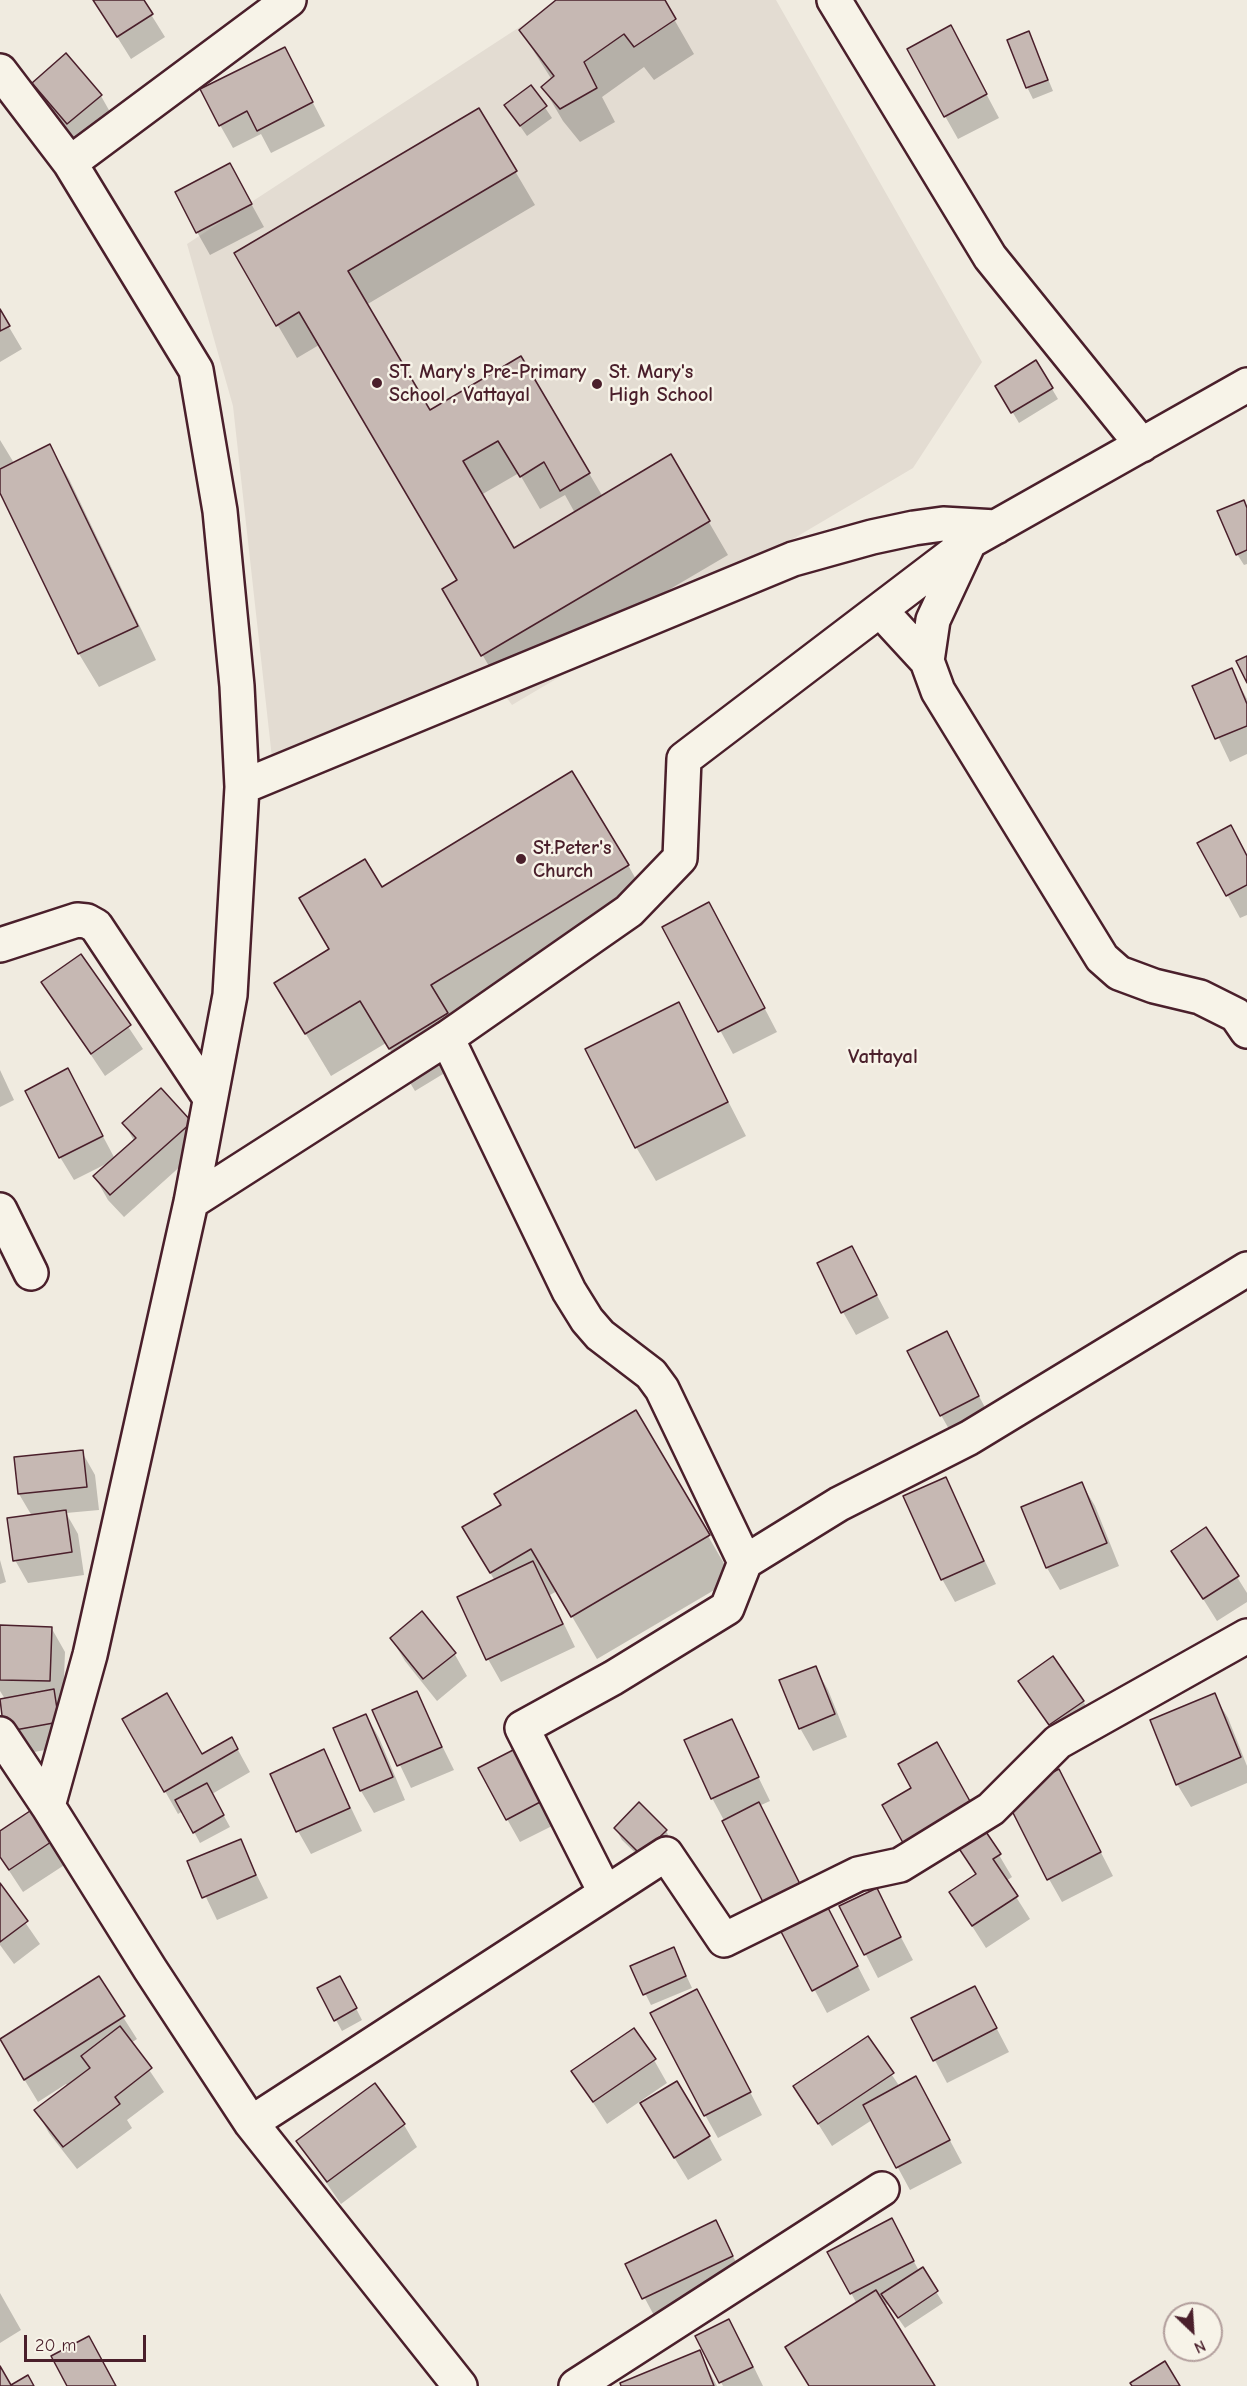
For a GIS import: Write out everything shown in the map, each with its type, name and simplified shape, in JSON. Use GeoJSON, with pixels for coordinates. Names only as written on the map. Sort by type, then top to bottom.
{"type":"FeatureCollection","features":[{"type":"Feature","properties":{"kind":"street"},"geometry":{"type":"LineString","coordinates":[[70,163],[289,0]]}},
{"type":"Feature","properties":{"kind":"street"},"geometry":{"type":"LineString","coordinates":[[834,0],[990,257],[1142,445]]}},
{"type":"Feature","properties":{"kind":"street"},"geometry":{"type":"LineString","coordinates":[[0,71],[70,163],[196,370],[220,511],[237,686],[242,787],[230,995],[191,1202],[90,1655],[48,1806]]}},
{"type":"Feature","properties":{"kind":"street"},"geometry":{"type":"LineString","coordinates":[[191,1202],[447,1038],[629,912],[680,858],[684,759],[982,535],[1247,385]]}},
{"type":"Feature","properties":{"kind":"street"},"geometry":{"type":"LineString","coordinates":[[242,787],[793,559],[872,537],[943,524],[982,535]]}},
{"type":"Feature","properties":{"kind":"street"},"geometry":{"type":"LineString","coordinates":[[927,661],[933,620],[982,535]]}},
{"type":"Feature","properties":{"kind":"street"},"geometry":{"type":"LineString","coordinates":[[880,610],[927,661],[938,691],[1102,958],[1119,973],[1155,986],[1200,997],[1236,1015],[1247,1030]]}},
{"type":"Feature","properties":{"kind":"street"},"geometry":{"type":"LineString","coordinates":[[0,945],[77,920],[87,921],[96,926],[210,1098]]}},
{"type":"Feature","properties":{"kind":"street"},"geometry":{"type":"LineString","coordinates":[[447,1038],[570,1291],[587,1320],[600,1335],[651,1374],[662,1389],[745,1562]]}},
{"type":"Feature","properties":{"kind":"street"},"geometry":{"type":"LineString","coordinates":[[0,1210],[31,1273]]}},
{"type":"Feature","properties":{"kind":"street"},"geometry":{"type":"LineString","coordinates":[[605,1892],[522,1728],[613,1678],[727,1608],[745,1562],[839,1504],[969,1438],[1247,1269]]}},
{"type":"Feature","properties":{"kind":"street"},"geometry":{"type":"LineString","coordinates":[[251,2123],[666,1854],[724,1940],[858,1874],[900,1865],[992,1809],[1058,1742],[1247,1636]]}},
{"type":"Feature","properties":{"kind":"street"},"geometry":{"type":"LineString","coordinates":[[0,1734],[251,2123],[460,2386]]}},
{"type":"Feature","properties":{"kind":"street"},"geometry":{"type":"LineString","coordinates":[[576,2386],[882,2189]]}},
{"type":"Feature","properties":{"kind":"shaded area","name":"St. Mary's High School"},"geometry":{"type":"Polygon","coordinates":[[[561,0],[776,0],[982,362],[913,468],[512,705],[490,675],[275,785],[233,406],[187,244],[561,0]]]}},
{"type":"Feature","properties":{"kind":"building"},"geometry":{"type":"Polygon","coordinates":[[[93,0],[144,0],[153,14],[117,37],[93,0]]]}},
{"type":"Feature","properties":{"kind":"building"},"geometry":{"type":"Polygon","coordinates":[[[556,0],[665,0],[676,19],[634,47],[624,34],[584,62],[597,88],[560,109],[541,87],[554,76],[519,30],[556,0]]]}},
{"type":"Feature","properties":{"kind":"building"},"geometry":{"type":"Polygon","coordinates":[[[951,25],[987,94],[944,117],[907,49],[951,25]]]}},
{"type":"Feature","properties":{"kind":"building"},"geometry":{"type":"Polygon","coordinates":[[[1029,31],[1048,80],[1026,88],[1007,40],[1029,31]]]}},
{"type":"Feature","properties":{"kind":"building"},"geometry":{"type":"Polygon","coordinates":[[[285,47],[313,102],[257,131],[247,111],[219,126],[200,89],[285,47]]]}},
{"type":"Feature","properties":{"kind":"building"},"geometry":{"type":"Polygon","coordinates":[[[66,53],[102,95],[67,124],[32,83],[66,53]]]}},
{"type":"Feature","properties":{"kind":"building"},"geometry":{"type":"Polygon","coordinates":[[[531,85],[547,106],[520,126],[504,105],[531,85]]]}},
{"type":"Feature","properties":{"kind":"building","name":"ST. Mary's Pre-Primary School , Vattayal"},"geometry":{"type":"Polygon","coordinates":[[[479,108],[517,171],[348,271],[430,410],[521,356],[590,473],[560,491],[544,462],[520,477],[498,441],[463,461],[514,548],[671,454],[710,521],[481,656],[442,589],[457,580],[299,312],[276,326],[234,253],[479,108]]]}},
{"type":"Feature","properties":{"kind":"building"},"geometry":{"type":"Polygon","coordinates":[[[230,163],[252,204],[196,233],[175,192],[230,163]]]}},
{"type":"Feature","properties":{"kind":"building"},"geometry":{"type":"Polygon","coordinates":[[[0,309],[10,326],[0,331],[0,309]]]}},
{"type":"Feature","properties":{"kind":"building"},"geometry":{"type":"Polygon","coordinates":[[[1036,360],[1053,388],[1011,413],[995,386],[1036,360]]]}},
{"type":"Feature","properties":{"kind":"building"},"geometry":{"type":"Polygon","coordinates":[[[50,444],[138,626],[78,654],[0,493],[0,469],[50,444]]]}},
{"type":"Feature","properties":{"kind":"building"},"geometry":{"type":"Polygon","coordinates":[[[1244,500],[1247,508],[1247,550],[1236,555],[1217,511],[1244,500]]]}},
{"type":"Feature","properties":{"kind":"building"},"geometry":{"type":"Polygon","coordinates":[[[1247,656],[1247,683],[1236,661],[1247,656]]]}},
{"type":"Feature","properties":{"kind":"building"},"geometry":{"type":"Polygon","coordinates":[[[1232,668],[1247,704],[1247,726],[1215,739],[1192,686],[1232,668]]]}},
{"type":"Feature","properties":{"kind":"building"},"geometry":{"type":"Polygon","coordinates":[[[572,771],[629,865],[431,985],[448,1013],[389,1049],[360,1001],[305,1034],[274,983],[329,949],[299,898],[365,859],[382,887],[572,771]]]}},
{"type":"Feature","properties":{"kind":"building"},"geometry":{"type":"Polygon","coordinates":[[[1231,825],[1247,856],[1247,885],[1226,896],[1197,843],[1231,825]]]}},
{"type":"Feature","properties":{"kind":"building"},"geometry":{"type":"Polygon","coordinates":[[[709,902],[765,1008],[718,1032],[662,927],[709,902]]]}},
{"type":"Feature","properties":{"kind":"building"},"geometry":{"type":"Polygon","coordinates":[[[81,954],[131,1025],[91,1054],[41,982],[81,954]]]}},
{"type":"Feature","properties":{"kind":"building"},"geometry":{"type":"Polygon","coordinates":[[[679,1002],[728,1102],[635,1148],[585,1049],[679,1002]]]}},
{"type":"Feature","properties":{"kind":"building"},"geometry":{"type":"Polygon","coordinates":[[[68,1068],[103,1136],[59,1158],[25,1091],[68,1068]]]}},
{"type":"Feature","properties":{"kind":"building"},"geometry":{"type":"Polygon","coordinates":[[[161,1088],[192,1122],[110,1195],[93,1176],[136,1138],[122,1123],[161,1088]]]}},
{"type":"Feature","properties":{"kind":"building"},"geometry":{"type":"Polygon","coordinates":[[[852,1246],[877,1295],[841,1313],[817,1263],[852,1246]]]}},
{"type":"Feature","properties":{"kind":"building"},"geometry":{"type":"Polygon","coordinates":[[[947,1331],[979,1396],[940,1416],[907,1351],[947,1331]]]}},
{"type":"Feature","properties":{"kind":"building"},"geometry":{"type":"Polygon","coordinates":[[[636,1410],[710,1535],[571,1617],[531,1549],[490,1573],[462,1527],[501,1505],[494,1494],[636,1410]]]}},
{"type":"Feature","properties":{"kind":"building"},"geometry":{"type":"Polygon","coordinates":[[[83,1450],[87,1487],[18,1494],[14,1457],[83,1450]]]}},
{"type":"Feature","properties":{"kind":"building"},"geometry":{"type":"Polygon","coordinates":[[[946,1477],[984,1561],[941,1580],[903,1496],[946,1477]]]}},
{"type":"Feature","properties":{"kind":"building"},"geometry":{"type":"Polygon","coordinates":[[[1082,1482],[1107,1543],[1046,1568],[1021,1507],[1082,1482]]]}},
{"type":"Feature","properties":{"kind":"building"},"geometry":{"type":"Polygon","coordinates":[[[66,1510],[72,1552],[13,1561],[7,1518],[66,1510]]]}},
{"type":"Feature","properties":{"kind":"building"},"geometry":{"type":"Polygon","coordinates":[[[1206,1527],[1239,1576],[1203,1599],[1171,1551],[1206,1527]]]}},
{"type":"Feature","properties":{"kind":"building"},"geometry":{"type":"Polygon","coordinates":[[[533,1561],[563,1624],[486,1660],[457,1597],[533,1561]]]}},
{"type":"Feature","properties":{"kind":"building"},"geometry":{"type":"Polygon","coordinates":[[[422,1611],[456,1653],[423,1679],[390,1638],[422,1611]]]}},
{"type":"Feature","properties":{"kind":"building"},"geometry":{"type":"Polygon","coordinates":[[[0,1625],[52,1627],[50,1681],[0,1680],[0,1625]]]}},
{"type":"Feature","properties":{"kind":"building"},"geometry":{"type":"Polygon","coordinates":[[[1053,1656],[1084,1701],[1049,1725],[1018,1681],[1053,1656]]]}},
{"type":"Feature","properties":{"kind":"building"},"geometry":{"type":"Polygon","coordinates":[[[816,1666],[835,1714],[799,1729],[779,1680],[816,1666]]]}},
{"type":"Feature","properties":{"kind":"building"},"geometry":{"type":"Polygon","coordinates":[[[54,1689],[59,1722],[4,1732],[0,1699],[54,1689]]]}},
{"type":"Feature","properties":{"kind":"building"},"geometry":{"type":"Polygon","coordinates":[[[417,1691],[442,1747],[397,1766],[372,1710],[417,1691]]]}},
{"type":"Feature","properties":{"kind":"building"},"geometry":{"type":"Polygon","coordinates":[[[167,1693],[202,1754],[232,1737],[238,1749],[164,1792],[122,1719],[167,1693]]]}},
{"type":"Feature","properties":{"kind":"building"},"geometry":{"type":"Polygon","coordinates":[[[1215,1693],[1241,1757],[1176,1785],[1150,1720],[1215,1693]]]}},
{"type":"Feature","properties":{"kind":"building"},"geometry":{"type":"Polygon","coordinates":[[[366,1714],[393,1777],[360,1791],[333,1728],[366,1714]]]}},
{"type":"Feature","properties":{"kind":"building"},"geometry":{"type":"Polygon","coordinates":[[[732,1719],[759,1777],[711,1799],[684,1740],[732,1719]]]}},
{"type":"Feature","properties":{"kind":"building"},"geometry":{"type":"Polygon","coordinates":[[[937,1742],[976,1812],[907,1850],[882,1805],[911,1788],[898,1764],[937,1742]]]}},
{"type":"Feature","properties":{"kind":"building"},"geometry":{"type":"Polygon","coordinates":[[[517,1748],[544,1800],[506,1820],[478,1768],[517,1748]]]}},
{"type":"Feature","properties":{"kind":"building"},"geometry":{"type":"Polygon","coordinates":[[[324,1749],[350,1808],[296,1832],[270,1774],[324,1749]]]}},
{"type":"Feature","properties":{"kind":"building"},"geometry":{"type":"Polygon","coordinates":[[[1059,1769],[1101,1852],[1047,1880],[1005,1797],[1059,1769]]]}},
{"type":"Feature","properties":{"kind":"building"},"geometry":{"type":"Polygon","coordinates":[[[207,1783],[224,1815],[193,1833],[175,1800],[207,1783]]]}},
{"type":"Feature","properties":{"kind":"building"},"geometry":{"type":"Polygon","coordinates":[[[639,1802],[667,1830],[641,1855],[614,1828],[639,1802]]]}},
{"type":"Feature","properties":{"kind":"building"},"geometry":{"type":"Polygon","coordinates":[[[759,1802],[802,1888],[765,1906],[722,1821],[759,1802]]]}},
{"type":"Feature","properties":{"kind":"building"},"geometry":{"type":"Polygon","coordinates":[[[36,1807],[57,1838],[9,1870],[0,1857],[0,1831],[36,1807]]]}},
{"type":"Feature","properties":{"kind":"building"},"geometry":{"type":"Polygon","coordinates":[[[980,1823],[1001,1854],[993,1859],[1018,1896],[972,1926],[949,1892],[976,1874],[954,1841],[980,1823]]]}},
{"type":"Feature","properties":{"kind":"building"},"geometry":{"type":"Polygon","coordinates":[[[241,1839],[256,1875],[202,1898],[187,1861],[241,1839]]]}},
{"type":"Feature","properties":{"kind":"building"},"geometry":{"type":"Polygon","coordinates":[[[0,1883],[28,1921],[0,1942],[0,1883]]]}},
{"type":"Feature","properties":{"kind":"building"},"geometry":{"type":"Polygon","coordinates":[[[877,1888],[901,1937],[864,1955],[839,1906],[877,1888]]]}},
{"type":"Feature","properties":{"kind":"building"},"geometry":{"type":"Polygon","coordinates":[[[824,1900],[858,1966],[812,1991],[777,1924],[824,1900]]]}},
{"type":"Feature","properties":{"kind":"building"},"geometry":{"type":"Polygon","coordinates":[[[674,1947],[686,1976],[643,1995],[630,1966],[674,1947]]]}},
{"type":"Feature","properties":{"kind":"building"},"geometry":{"type":"Polygon","coordinates":[[[99,1976],[125,2016],[24,2080],[0,2039],[99,1976]]]}},
{"type":"Feature","properties":{"kind":"building"},"geometry":{"type":"Polygon","coordinates":[[[340,1976],[357,2008],[334,2021],[317,1988],[340,1976]]]}},
{"type":"Feature","properties":{"kind":"building"},"geometry":{"type":"Polygon","coordinates":[[[975,1986],[997,2028],[933,2061],[911,2018],[975,1986]]]}},
{"type":"Feature","properties":{"kind":"building"},"geometry":{"type":"Polygon","coordinates":[[[697,1989],[751,2092],[704,2116],[650,2013],[697,1989]]]}},
{"type":"Feature","properties":{"kind":"building"},"geometry":{"type":"Polygon","coordinates":[[[120,2026],[152,2068],[115,2097],[120,2104],[63,2147],[34,2110],[90,2068],[81,2056],[120,2026]]]}},
{"type":"Feature","properties":{"kind":"building"},"geometry":{"type":"Polygon","coordinates":[[[634,2028],[656,2059],[593,2102],[571,2071],[634,2028]]]}},
{"type":"Feature","properties":{"kind":"building"},"geometry":{"type":"Polygon","coordinates":[[[868,2036],[894,2073],[818,2124],[793,2086],[868,2036]]]}},
{"type":"Feature","properties":{"kind":"building"},"geometry":{"type":"Polygon","coordinates":[[[916,2076],[950,2140],[896,2168],[863,2105],[916,2076]]]}},
{"type":"Feature","properties":{"kind":"building"},"geometry":{"type":"Polygon","coordinates":[[[677,2081],[710,2136],[674,2158],[640,2103],[677,2081]]]}},
{"type":"Feature","properties":{"kind":"building"},"geometry":{"type":"Polygon","coordinates":[[[375,2083],[405,2124],[327,2182],[296,2141],[375,2083]]]}},
{"type":"Feature","properties":{"kind":"building"},"geometry":{"type":"Polygon","coordinates":[[[892,2218],[914,2261],[850,2294],[827,2252],[892,2218]]]}},
{"type":"Feature","properties":{"kind":"building"},"geometry":{"type":"Polygon","coordinates":[[[716,2220],[733,2256],[642,2299],[625,2264],[716,2220]]]}},
{"type":"Feature","properties":{"kind":"building"},"geometry":{"type":"Polygon","coordinates":[[[923,2267],[938,2291],[898,2318],[881,2294],[923,2267]]]}},
{"type":"Feature","properties":{"kind":"building"},"geometry":{"type":"Polygon","coordinates":[[[876,2290],[935,2386],[809,2386],[785,2347],[876,2290]]]}},
{"type":"Feature","properties":{"kind":"building"},"geometry":{"type":"Polygon","coordinates":[[[729,2319],[753,2367],[719,2383],[695,2336],[729,2319]]]}},
{"type":"Feature","properties":{"kind":"building"},"geometry":{"type":"Polygon","coordinates":[[[89,2336],[116,2386],[67,2386],[51,2356],[89,2336]]]}},
{"type":"Feature","properties":{"kind":"building"},"geometry":{"type":"Polygon","coordinates":[[[700,2350],[714,2386],[621,2386],[620,2383],[700,2350]]]}},
{"type":"Feature","properties":{"kind":"building"},"geometry":{"type":"Polygon","coordinates":[[[1166,2362],[1180,2386],[1132,2386],[1130,2383],[1166,2362]]]}},
{"type":"Feature","properties":{"kind":"building"},"geometry":{"type":"Polygon","coordinates":[[[0,2366],[11,2385],[28,2375],[34,2386],[0,2386],[0,2366]]]}},
{"type":"Feature","properties":{"kind":"place","name":"ST. Mary's Pre-Primary School , Vattayal"},"geometry":{"type":"Point","coordinates":[377,383]}},
{"type":"Feature","properties":{"kind":"place","name":"St. Mary's High School"},"geometry":{"type":"Point","coordinates":[597,384]}},
{"type":"Feature","properties":{"kind":"place","name":"St.Peter's Church"},"geometry":{"type":"Point","coordinates":[521,859]}},
{"type":"Feature","properties":{"kind":"district","name":"Vattayal"},"geometry":{"type":"Point","coordinates":[883,1057]}}]}
